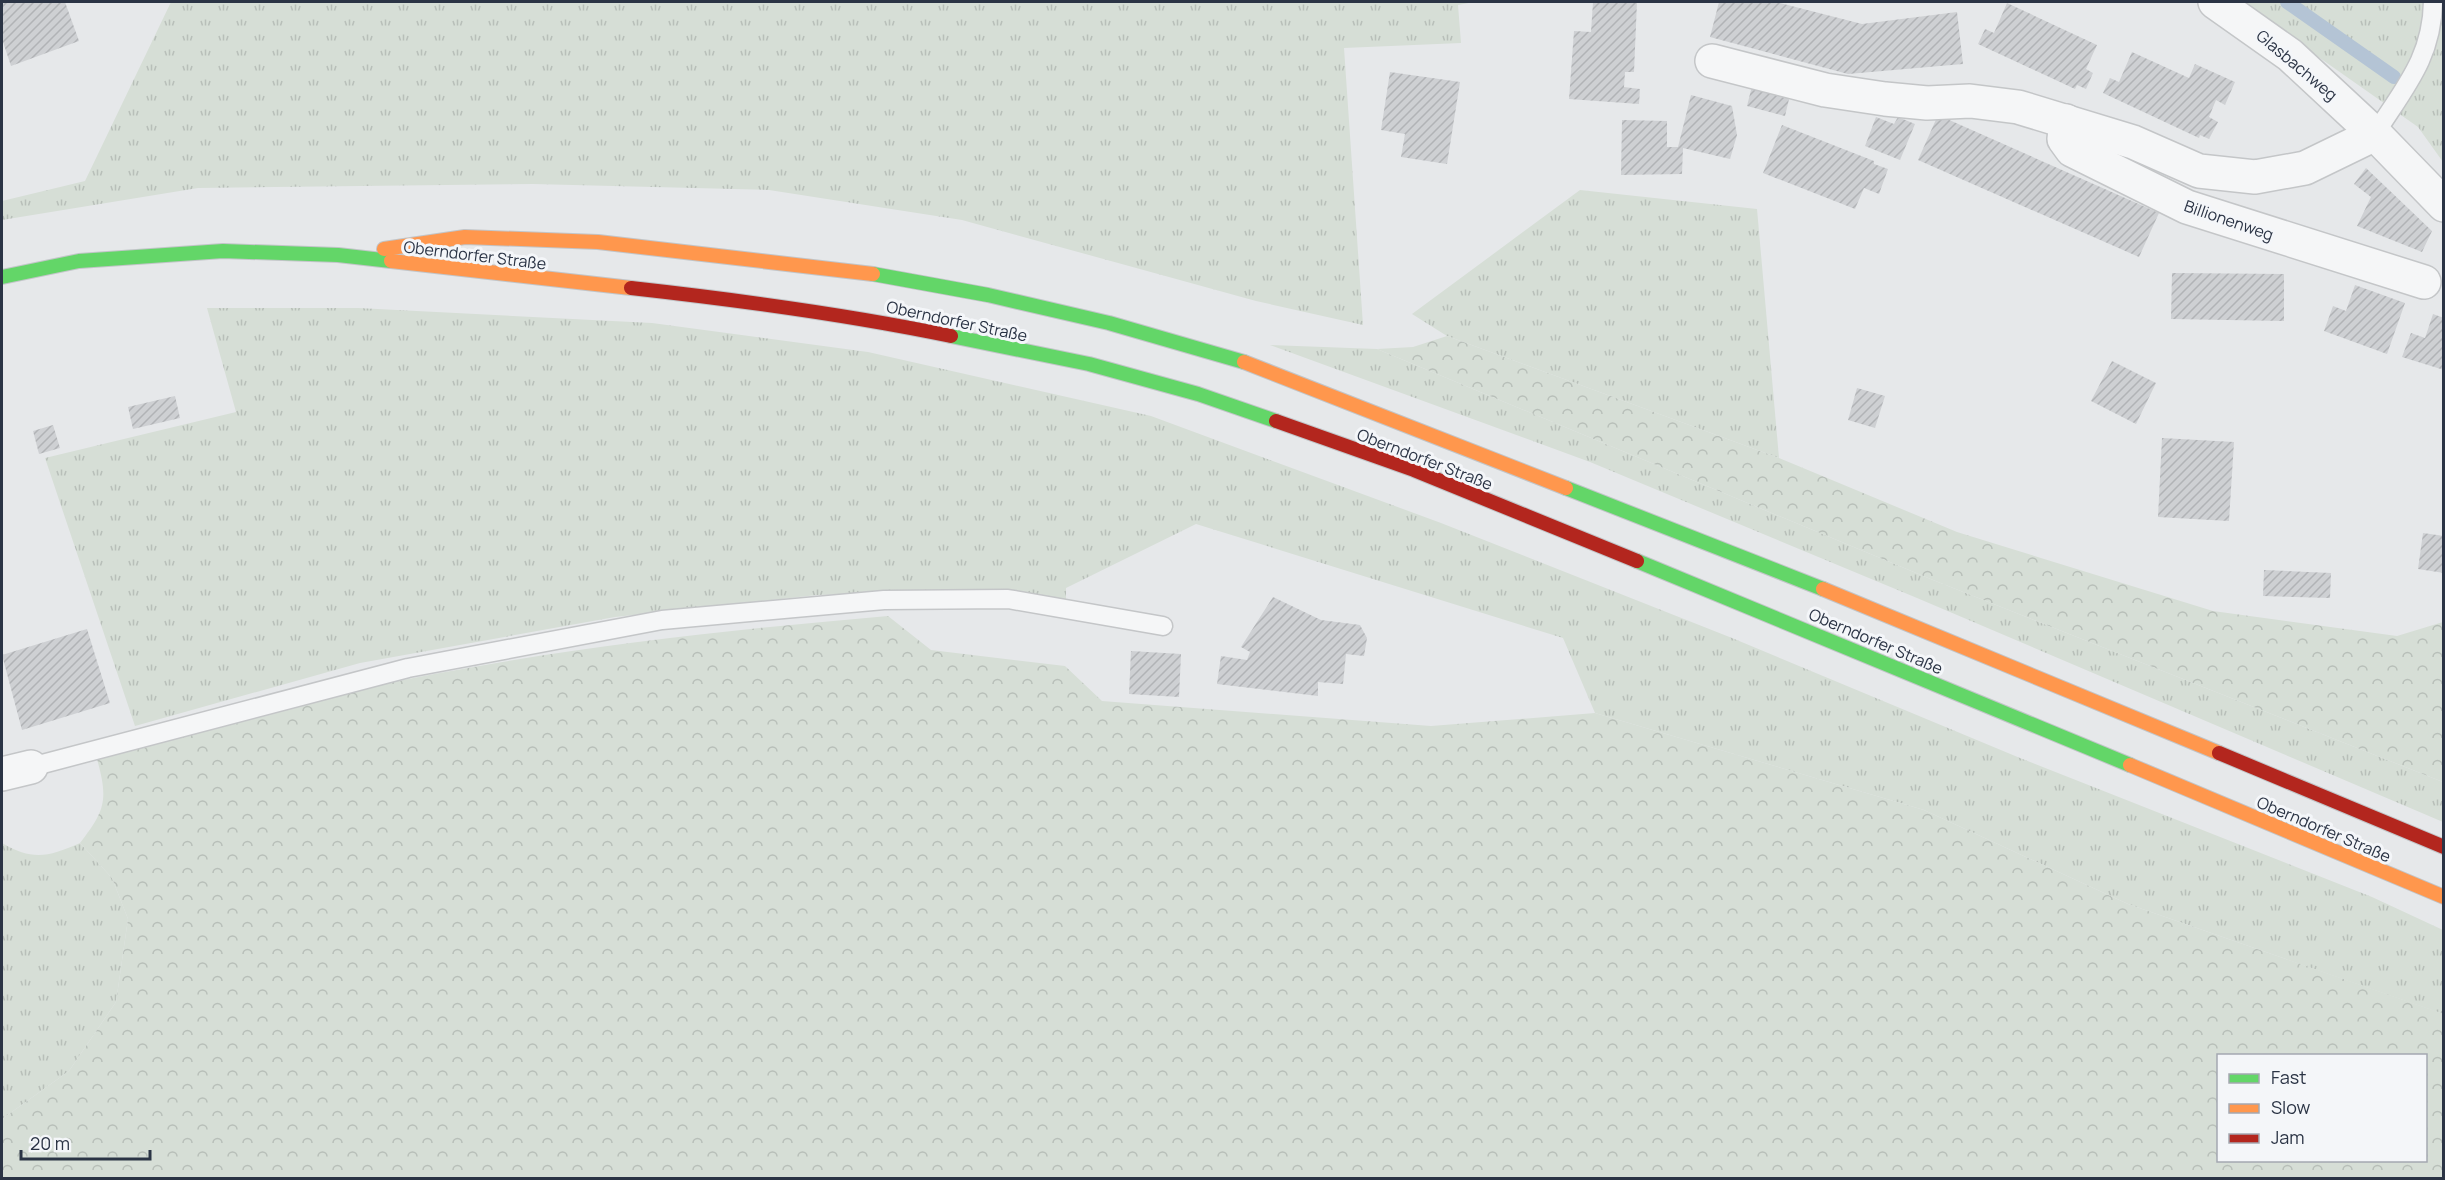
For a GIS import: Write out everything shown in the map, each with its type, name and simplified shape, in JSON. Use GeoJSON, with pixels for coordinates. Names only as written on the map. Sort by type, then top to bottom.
{"type":"FeatureCollection","features":[{"type":"Feature","properties":{"kind":"main road","name":"Oberndorfer Straße"},"geometry":{"type":"LineString","coordinates":[[338,255],[465,237],[598,242],[885,276],[988,295],[1110,323],[1238,360],[1524,470],[1881,612],[2444,847]]}},
{"type":"Feature","properties":{"kind":"main road","name":"Oberndorfer Straße"},"geometry":{"type":"LineString","coordinates":[[2,277],[79,261],[223,251],[338,255],[762,303],[873,320],[1089,364],[1198,394],[1414,470],[1832,640],[2444,897]]}},
{"type":"Feature","properties":{"kind":"street","name":"Glasbachweg"},"geometry":{"type":"LineString","coordinates":[[2214,2],[2290,55],[2375,134],[2444,205]]}},
{"type":"Feature","properties":{"kind":"street"},"geometry":{"type":"LineString","coordinates":[[1712,61],[1825,90],[1916,102],[1970,101],[2018,106],[2133,142],[2199,171],[2255,177],[2305,168],[2375,134]]}},
{"type":"Feature","properties":{"kind":"street","name":"Billionenweg"},"geometry":{"type":"LineString","coordinates":[[2066,121],[2064,139],[2072,150],[2187,207],[2424,282]]}},
{"type":"Feature","properties":{"kind":"lane"},"geometry":{"type":"LineString","coordinates":[[2375,134],[2423,59],[2432,22],[2433,2]]}},
{"type":"Feature","properties":{"kind":"lane"},"geometry":{"type":"LineString","coordinates":[[16,771],[408,668],[662,620],[884,600],[1008,598],[1163,626]]}},
{"type":"Feature","properties":{"kind":"green space"},"geometry":{"type":"Polygon","coordinates":[[[171,2],[1474,2],[1458,5],[1461,43],[1344,48],[1363,325],[1256,301],[962,220],[769,190],[533,184],[198,188],[2,220],[2,201],[85,181],[171,2]]]}},
{"type":"Feature","properties":{"kind":"green space"},"geometry":{"type":"Polygon","coordinates":[[[2240,2],[2443,2],[2443,162],[2418,127],[2240,2]]]}},
{"type":"Feature","properties":{"kind":"green space"},"geometry":{"type":"Polygon","coordinates":[[[1580,190],[1757,209],[1779,458],[1447,336],[1412,314],[1580,190]]]}},
{"type":"Feature","properties":{"kind":"green space"},"geometry":{"type":"Polygon","coordinates":[[[207,308],[358,308],[652,323],[868,352],[1151,416],[1441,523],[1732,638],[2020,758],[2372,897],[2443,930],[2443,1014],[2128,904],[1924,810],[1595,713],[1563,638],[1196,524],[1066,588],[1066,599],[990,591],[817,595],[615,617],[360,663],[135,726],[45,458],[236,412],[207,308]]]}},
{"type":"Feature","properties":{"kind":"green space"},"geometry":{"type":"Polygon","coordinates":[[[1447,336],[1779,458],[1957,532],[2213,611],[2397,636],[2443,622],[2443,782],[1933,580],[1377,349],[1413,347],[1447,336]]]}},
{"type":"Feature","properties":{"kind":"green space"},"geometry":{"type":"Polygon","coordinates":[[[1270,345],[1377,349],[1933,580],[2443,782],[2443,822],[1917,598],[1590,462],[1270,345]]]}},
{"type":"Feature","properties":{"kind":"green space"},"geometry":{"type":"Polygon","coordinates":[[[888,616],[931,650],[1065,666],[1102,701],[1431,726],[1595,713],[1924,810],[2128,904],[2444,1014],[2443,1178],[2,1178],[2,1119],[69,1071],[116,1002],[128,919],[112,878],[80,843],[95,822],[102,804],[103,784],[97,759],[364,688],[494,663],[691,636],[888,616]]]}},
{"type":"Feature","properties":{"kind":"green space"},"geometry":{"type":"Polygon","coordinates":[[[2,843],[23,853],[41,855],[80,843],[112,878],[128,919],[116,1002],[69,1071],[2,1119],[2,843]]]}},
{"type":"Feature","properties":{"kind":"building"},"geometry":{"type":"Polygon","coordinates":[[[2,2],[65,2],[79,41],[11,66],[2,39],[2,2]]]}},
{"type":"Feature","properties":{"kind":"building"},"geometry":{"type":"Polygon","coordinates":[[[1593,2],[1637,2],[1634,72],[1625,72],[1624,87],[1640,89],[1639,104],[1569,99],[1574,31],[1591,32],[1593,2]]]}},
{"type":"Feature","properties":{"kind":"building"},"geometry":{"type":"Polygon","coordinates":[[[1719,2],[1776,2],[1862,24],[1957,12],[1963,64],[1848,74],[1710,37],[1719,2]]]}},
{"type":"Feature","properties":{"kind":"building"},"geometry":{"type":"Polygon","coordinates":[[[2007,3],[2097,45],[2086,69],[2093,73],[2086,89],[2077,85],[2075,89],[1978,44],[1985,29],[1994,33],[2007,3]]]}},
{"type":"Feature","properties":{"kind":"building"},"geometry":{"type":"Polygon","coordinates":[[[2132,52],[2189,78],[2195,64],[2235,82],[2225,105],[2216,100],[2209,117],[2218,122],[2209,139],[2200,135],[2199,138],[2103,93],[2110,78],[2119,82],[2132,52]]]}},
{"type":"Feature","properties":{"kind":"building"},"geometry":{"type":"Polygon","coordinates":[[[1390,72],[1460,82],[1447,164],[1401,157],[1405,134],[1381,130],[1390,72]]]}},
{"type":"Feature","properties":{"kind":"building"},"geometry":{"type":"Polygon","coordinates":[[[1752,86],[1790,95],[1785,116],[1747,106],[1752,86]]]}},
{"type":"Feature","properties":{"kind":"building"},"geometry":{"type":"Polygon","coordinates":[[[1691,95],[1732,106],[1737,135],[1730,159],[1683,148],[1682,174],[1621,175],[1622,120],[1667,121],[1667,147],[1678,147],[1691,95]]]}},
{"type":"Feature","properties":{"kind":"building"},"geometry":{"type":"Polygon","coordinates":[[[1938,115],[2159,213],[2139,257],[1918,160],[1938,115]]]}},
{"type":"Feature","properties":{"kind":"building"},"geometry":{"type":"Polygon","coordinates":[[[1876,117],[1894,124],[1898,117],[1915,124],[1900,160],[1865,146],[1876,117]]]}},
{"type":"Feature","properties":{"kind":"building"},"geometry":{"type":"Polygon","coordinates":[[[1782,125],[1874,161],[1874,164],[1888,169],[1879,194],[1864,188],[1855,209],[1763,173],[1782,125]]]}},
{"type":"Feature","properties":{"kind":"building"},"geometry":{"type":"Polygon","coordinates":[[[2366,168],[2432,231],[2422,252],[2357,226],[2371,197],[2354,184],[2366,168]]]}},
{"type":"Feature","properties":{"kind":"building"},"geometry":{"type":"Polygon","coordinates":[[[2172,273],[2284,274],[2284,321],[2171,319],[2172,273]]]}},
{"type":"Feature","properties":{"kind":"building"},"geometry":{"type":"Polygon","coordinates":[[[2355,285],[2405,303],[2387,354],[2324,331],[2333,306],[2346,311],[2355,285]]]}},
{"type":"Feature","properties":{"kind":"building"},"geometry":{"type":"Polygon","coordinates":[[[2433,314],[2444,318],[2444,370],[2402,357],[2411,333],[2425,338],[2433,314]]]}},
{"type":"Feature","properties":{"kind":"building"},"geometry":{"type":"Polygon","coordinates":[[[2112,361],[2156,383],[2136,424],[2091,401],[2112,361]]]}},
{"type":"Feature","properties":{"kind":"building"},"geometry":{"type":"Polygon","coordinates":[[[1857,388],[1885,396],[1875,428],[1848,420],[1857,388]]]}},
{"type":"Feature","properties":{"kind":"building"},"geometry":{"type":"Polygon","coordinates":[[[175,396],[180,418],[133,429],[128,407],[175,396]]]}},
{"type":"Feature","properties":{"kind":"building"},"geometry":{"type":"Polygon","coordinates":[[[53,425],[60,448],[39,454],[33,431],[53,425]]]}},
{"type":"Feature","properties":{"kind":"building"},"geometry":{"type":"Polygon","coordinates":[[[2162,438],[2234,442],[2229,521],[2158,517],[2162,438]]]}},
{"type":"Feature","properties":{"kind":"building"},"geometry":{"type":"Polygon","coordinates":[[[2423,533],[2444,536],[2444,573],[2418,569],[2423,533]]]}},
{"type":"Feature","properties":{"kind":"building"},"geometry":{"type":"Polygon","coordinates":[[[2264,570],[2331,573],[2330,598],[2263,596],[2264,570]]]}},
{"type":"Feature","properties":{"kind":"building"},"geometry":{"type":"Polygon","coordinates":[[[1273,597],[1321,620],[1360,625],[1367,638],[1364,656],[1346,654],[1343,684],[1318,682],[1318,696],[1217,684],[1221,656],[1247,660],[1250,652],[1241,647],[1273,597]]]}},
{"type":"Feature","properties":{"kind":"building"},"geometry":{"type":"Polygon","coordinates":[[[87,629],[110,703],[22,730],[2,655],[87,629]]]}},
{"type":"Feature","properties":{"kind":"building"},"geometry":{"type":"Polygon","coordinates":[[[1131,651],[1181,654],[1179,697],[1129,694],[1131,651]]]}},
{"type":"Feature","properties":{"kind":"waterway"},"geometry":{"type":"LineString","coordinates":[[2287,2],[2394,77]]}},
{"type":"Feature","properties":{"kind":"traffic: fast"},"geometry":{"type":"LineString","coordinates":[[2,277],[79,261],[223,251],[338,255],[391,261]]}},
{"type":"Feature","properties":{"kind":"traffic: fast"},"geometry":{"type":"LineString","coordinates":[[873,274],[988,295],[1109,323],[1244,362]]}},
{"type":"Feature","properties":{"kind":"traffic: fast"},"geometry":{"type":"LineString","coordinates":[[951,336],[1089,364],[1198,394],[1276,421]]}},
{"type":"Feature","properties":{"kind":"traffic: fast"},"geometry":{"type":"LineString","coordinates":[[1566,488],[1823,589]]}},
{"type":"Feature","properties":{"kind":"traffic: fast"},"geometry":{"type":"LineString","coordinates":[[1637,561],[2130,765]]}},
{"type":"Feature","properties":{"kind":"traffic: slow"},"geometry":{"type":"LineString","coordinates":[[384,249],[465,237],[598,242],[873,274]]}},
{"type":"Feature","properties":{"kind":"traffic: slow"},"geometry":{"type":"LineString","coordinates":[[391,261],[631,288]]}},
{"type":"Feature","properties":{"kind":"traffic: slow"},"geometry":{"type":"LineString","coordinates":[[1244,362],[1566,488]]}},
{"type":"Feature","properties":{"kind":"traffic: slow"},"geometry":{"type":"LineString","coordinates":[[1823,589],[2219,753]]}},
{"type":"Feature","properties":{"kind":"traffic: slow"},"geometry":{"type":"LineString","coordinates":[[2130,765],[2444,897]]}},
{"type":"Feature","properties":{"kind":"traffic: jam"},"geometry":{"type":"LineString","coordinates":[[631,288],[792,308],[951,336]]}},
{"type":"Feature","properties":{"kind":"traffic: jam"},"geometry":{"type":"LineString","coordinates":[[1276,421],[1414,470],[1637,561]]}},
{"type":"Feature","properties":{"kind":"traffic: jam"},"geometry":{"type":"LineString","coordinates":[[2219,753],[2444,847]]}}]}
